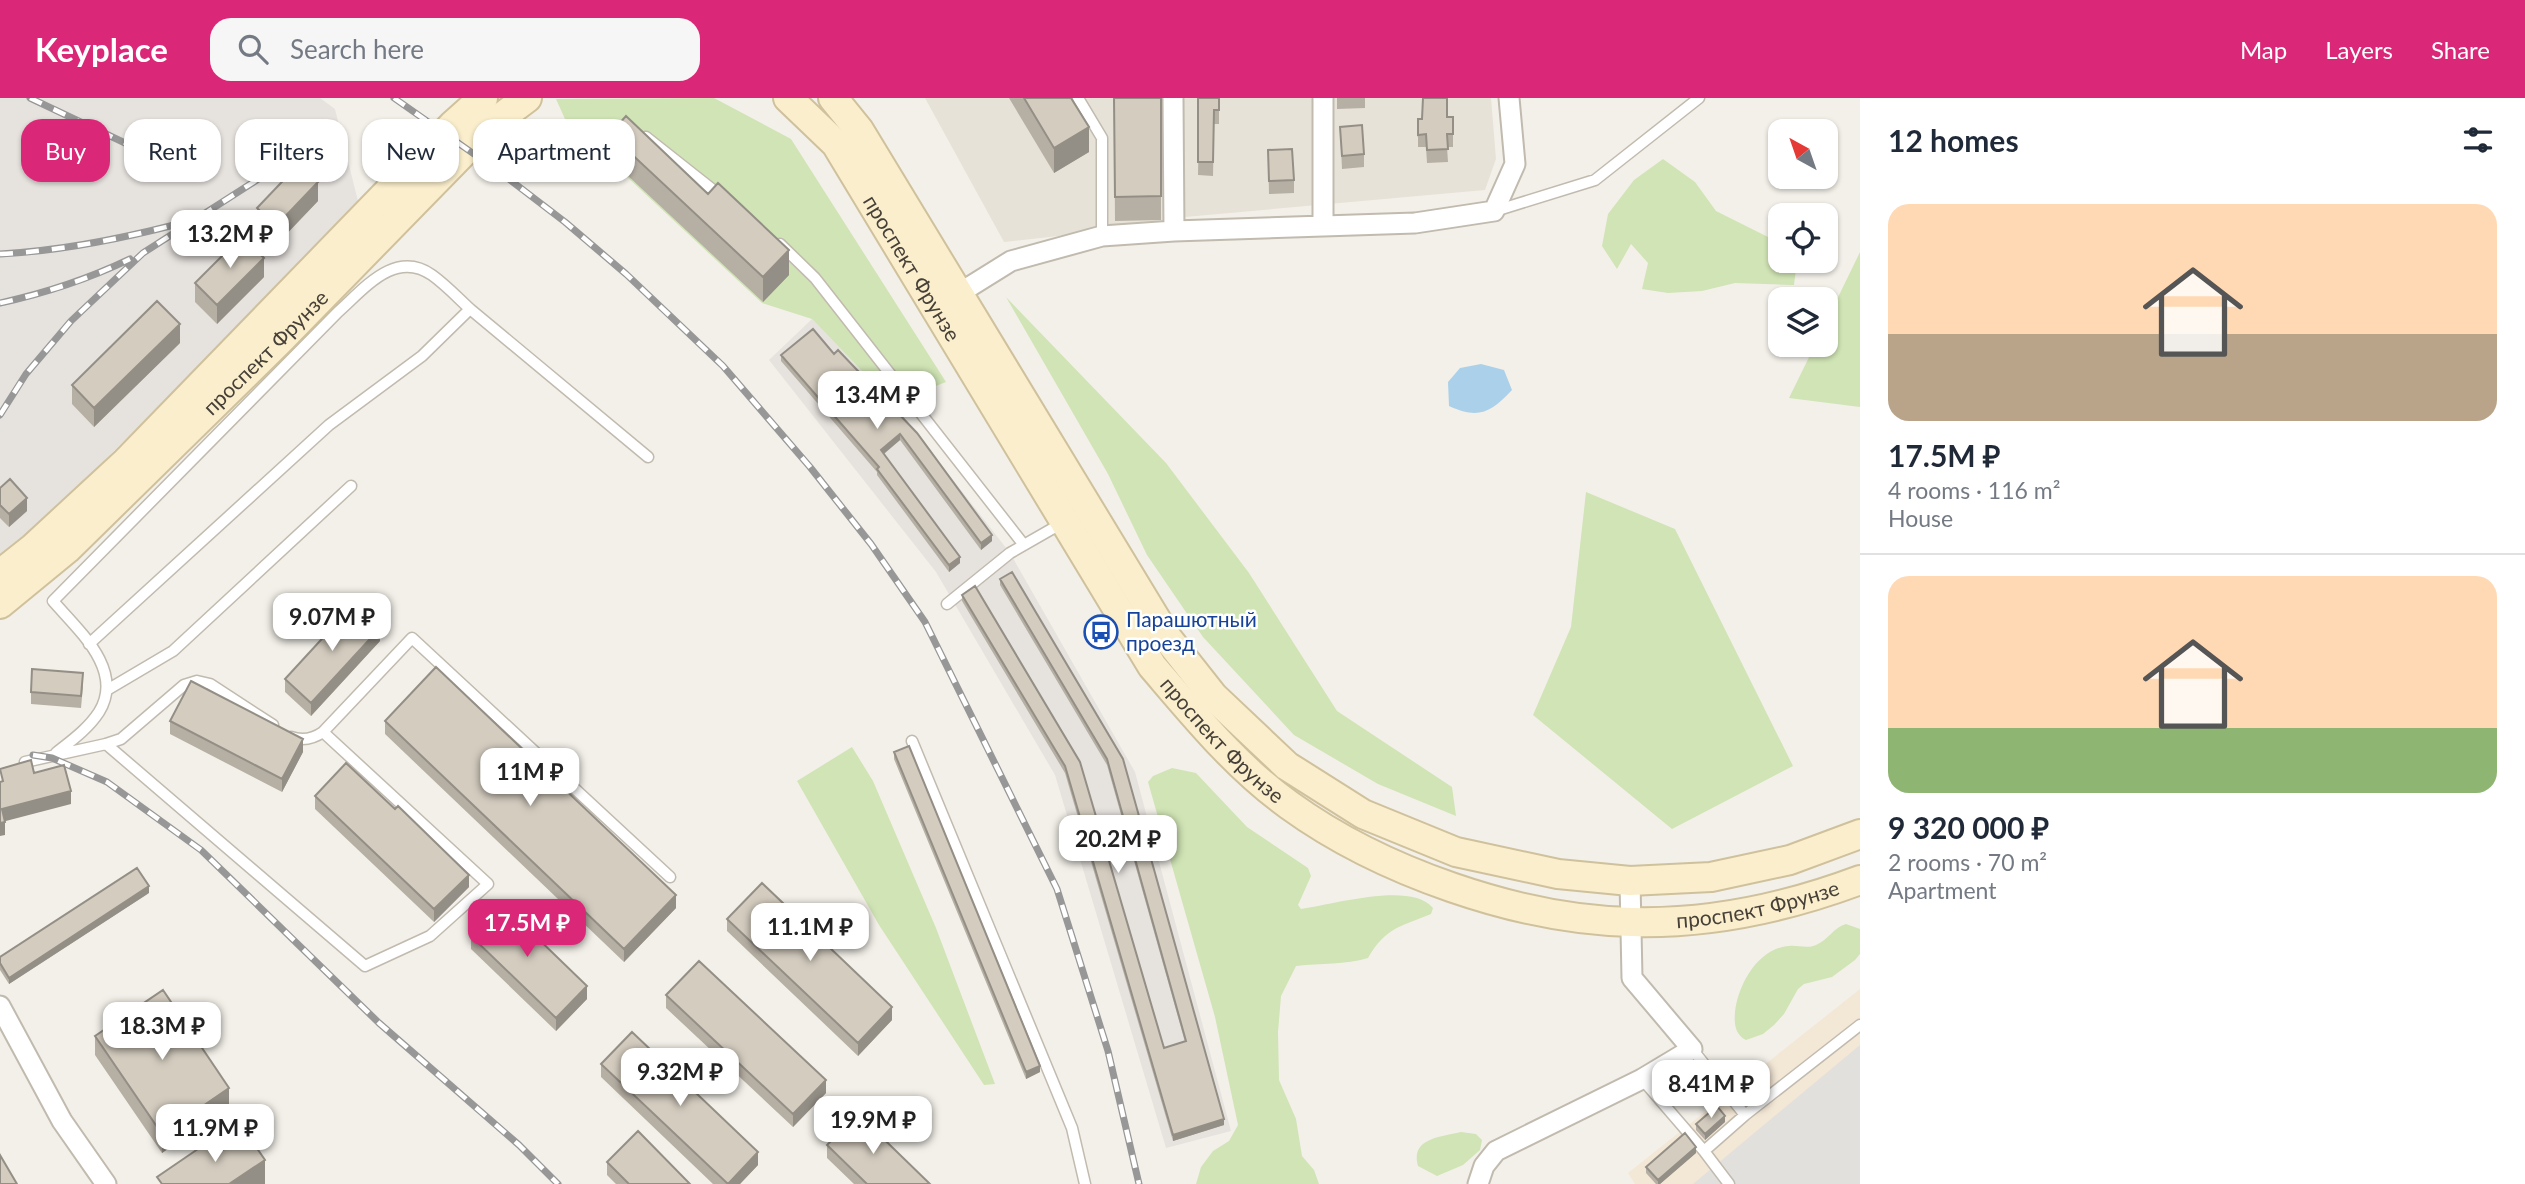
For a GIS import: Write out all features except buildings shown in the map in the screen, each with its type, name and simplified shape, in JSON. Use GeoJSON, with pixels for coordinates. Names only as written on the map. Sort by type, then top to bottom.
{"type":"FeatureCollection","features":[{"type":"Feature","properties":{"kind":"main road","name":"проспект Фрунзе"},"geometry":{"type":"LineString","coordinates":[[0,574],[33,548],[126,462],[453,125],[483,98]]}},
{"type":"Feature","properties":{"kind":"main road","name":"проспект Фрунзе"},"geometry":{"type":"LineString","coordinates":[[0,604],[67,548],[280,340],[486,128],[527,98]]}},
{"type":"Feature","properties":{"kind":"main road","name":"проспект Фрунзе"},"geometry":{"type":"LineString","coordinates":[[788,98],[836,144],[1152,666],[1217,742],[1288,805],[1354,846],[1431,880],[1511,905],[1583,918],[1632,922],[1691,919],[1767,908],[1815,897],[1860,880]]}},
{"type":"Feature","properties":{"kind":"main road","name":"проспект Фрунзе"},"geometry":{"type":"LineString","coordinates":[[832,98],[859,130],[1168,639],[1213,696],[1287,766],[1363,814],[1456,852],[1558,874],[1630,881],[1711,877],[1790,860],[1860,834]]}},
{"type":"Feature","properties":{"kind":"street"},"geometry":{"type":"LineString","coordinates":[[1173,98],[1174,231]]}},
{"type":"Feature","properties":{"kind":"street"},"geometry":{"type":"LineString","coordinates":[[1323,98],[1323,225]]}},
{"type":"Feature","properties":{"kind":"street"},"geometry":{"type":"LineString","coordinates":[[958,294],[1011,261],[1102,236],[1415,223],[1494,211],[1515,164],[1509,98]]}},
{"type":"Feature","properties":{"kind":"street"},"geometry":{"type":"LineString","coordinates":[[1478,1184],[1484,1166],[1496,1151],[1642,1079],[1692,1049],[1632,978],[1630,881]]}},
{"type":"Feature","properties":{"kind":"street"},"geometry":{"type":"LineString","coordinates":[[0,1006],[62,1121],[106,1184]]}},
{"type":"Feature","properties":{"kind":"lane"},"geometry":{"type":"LineString","coordinates":[[1078,98],[1102,138],[1102,236]]}},
{"type":"Feature","properties":{"kind":"lane"},"geometry":{"type":"LineString","coordinates":[[1494,211],[1595,180],[1699,98]]}},
{"type":"Feature","properties":{"kind":"lane"},"geometry":{"type":"LineString","coordinates":[[638,131],[732,204]]}},
{"type":"Feature","properties":{"kind":"lane"},"geometry":{"type":"LineString","coordinates":[[773,237],[815,278],[1024,545]]}},
{"type":"Feature","properties":{"kind":"lane"},"geometry":{"type":"LineString","coordinates":[[53,756],[86,728],[100,711],[107,691],[103,666],[98,655],[52,601],[338,312],[375,279],[396,267],[415,267],[431,274],[648,457]]}},
{"type":"Feature","properties":{"kind":"lane"},"geometry":{"type":"LineString","coordinates":[[89,644],[329,425],[422,356],[470,309]]}},
{"type":"Feature","properties":{"kind":"lane"},"geometry":{"type":"LineString","coordinates":[[107,691],[173,651],[351,486]]}},
{"type":"Feature","properties":{"kind":"lane"},"geometry":{"type":"LineString","coordinates":[[947,604],[1010,553],[1065,522]]}},
{"type":"Feature","properties":{"kind":"lane"},"geometry":{"type":"LineString","coordinates":[[19,764],[121,739],[184,685],[197,681],[211,684],[291,737],[308,739],[323,732],[412,638],[670,877]]}},
{"type":"Feature","properties":{"kind":"lane"},"geometry":{"type":"LineString","coordinates":[[106,744],[365,966],[430,936],[488,884],[323,732]]}},
{"type":"Feature","properties":{"kind":"lane"},"geometry":{"type":"LineString","coordinates":[[912,741],[1072,1128],[1084,1184]]}},
{"type":"Feature","properties":{"kind":"lane"},"geometry":{"type":"LineString","coordinates":[[1704,1151],[1745,1115],[1860,1025]]}},
{"type":"Feature","properties":{"kind":"lane"},"geometry":{"type":"LineString","coordinates":[[1692,1049],[1745,1115]]}},
{"type":"Feature","properties":{"kind":"lane"},"geometry":{"type":"LineString","coordinates":[[1642,1079],[1729,1184]]}},
{"type":"Feature","properties":{"kind":"shaded area"},"geometry":{"type":"Polygon","coordinates":[[[0,98],[320,98],[335,109],[338,119],[235,119],[235,182],[348,182],[348,161],[359,205],[55,510],[0,555],[0,98]]]}},
{"type":"Feature","properties":{"kind":"shaded area"},"geometry":{"type":"Polygon","coordinates":[[[925,98],[1166,98],[1166,224],[1004,242],[925,98]]]}},
{"type":"Feature","properties":{"kind":"shaded area"},"geometry":{"type":"Polygon","coordinates":[[[1183,98],[1491,98],[1496,159],[1485,190],[1185,217],[1183,98]]]}},
{"type":"Feature","properties":{"kind":"shaded area"},"geometry":{"type":"Polygon","coordinates":[[[812,319],[893,403],[1010,553],[1135,772],[1231,1131],[1166,1148],[1055,775],[936,572],[769,360],[812,319]]]}},
{"type":"Feature","properties":{"kind":"shaded area"},"geometry":{"type":"Polygon","coordinates":[[[1860,989],[1860,1184],[1635,1184],[1628,1173],[1860,989]]]}},
{"type":"Feature","properties":{"kind":"shaded area"},"geometry":{"type":"Polygon","coordinates":[[[1860,1045],[1860,1184],[1693,1184],[1860,1045]]]}},
{"type":"Feature","properties":{"kind":"green space"},"geometry":{"type":"Polygon","coordinates":[[[714,98],[791,139],[946,382],[893,403],[812,319],[762,303],[632,182],[635,182],[635,119],[565,119],[556,99],[714,98]]]}},
{"type":"Feature","properties":{"kind":"green space"},"geometry":{"type":"Polygon","coordinates":[[[1663,159],[1695,182],[1716,211],[1768,237],[1768,273],[1796,273],[1794,285],[1735,283],[1702,291],[1668,293],[1642,289],[1648,263],[1631,244],[1617,269],[1602,246],[1608,214],[1634,180],[1663,159]]]}},
{"type":"Feature","properties":{"kind":"green space"},"geometry":{"type":"Polygon","coordinates":[[[1860,252],[1860,407],[1789,398],[1809,357],[1838,357],[1838,297],[1860,252]]]}},
{"type":"Feature","properties":{"kind":"green space"},"geometry":{"type":"Polygon","coordinates":[[[1006,297],[1166,463],[1249,573],[1337,711],[1452,787],[1456,816],[1378,784],[1294,735],[1203,637],[1147,555],[1108,474],[1006,297]]]}},
{"type":"Feature","properties":{"kind":"green space"},"geometry":{"type":"Polygon","coordinates":[[[1586,492],[1675,529],[1793,766],[1672,829],[1533,715],[1571,627],[1586,492]]]}},
{"type":"Feature","properties":{"kind":"green space"},"geometry":{"type":"Polygon","coordinates":[[[852,747],[873,781],[936,928],[995,1084],[984,1085],[879,925],[797,781],[852,747]]]}},
{"type":"Feature","properties":{"kind":"green space"},"geometry":{"type":"Polygon","coordinates":[[[1172,768],[1196,773],[1247,827],[1308,868],[1311,876],[1298,905],[1301,909],[1390,895],[1422,900],[1433,908],[1431,914],[1402,925],[1388,934],[1368,958],[1296,966],[1281,996],[1278,1032],[1279,1080],[1296,1119],[1302,1156],[1314,1170],[1319,1184],[1196,1184],[1201,1167],[1213,1151],[1229,1141],[1238,1125],[1215,1017],[1148,782],[1153,776],[1172,768]]]}},
{"type":"Feature","properties":{"kind":"green space"},"geometry":{"type":"Polygon","coordinates":[[[1846,924],[1860,929],[1860,954],[1855,960],[1832,977],[1804,984],[1774,1025],[1763,1034],[1746,1040],[1742,1038],[1735,1025],[1737,1001],[1745,980],[1759,961],[1778,948],[1816,945],[1846,924]]]}},
{"type":"Feature","properties":{"kind":"green space"},"geometry":{"type":"Polygon","coordinates":[[[1461,1132],[1476,1134],[1482,1140],[1480,1150],[1463,1165],[1437,1176],[1418,1166],[1417,1157],[1423,1144],[1461,1132]]]}},
{"type":"Feature","properties":{"kind":"water"},"geometry":{"type":"Polygon","coordinates":[[[1481,364],[1504,370],[1512,390],[1498,404],[1484,412],[1469,412],[1449,406],[1448,382],[1460,368],[1481,364]]]}},
{"type":"Feature","properties":{"kind":"railway"},"geometry":{"type":"LineString","coordinates":[[30,98],[124,142]]}},
{"type":"Feature","properties":{"kind":"railway"},"geometry":{"type":"LineString","coordinates":[[394,98],[565,222],[626,274],[723,366],[810,467],[871,544],[925,622],[1057,889],[1108,1051],[1139,1184]]}},
{"type":"Feature","properties":{"kind":"railway"},"geometry":{"type":"LineString","coordinates":[[0,415],[26,374],[71,321],[143,253],[254,182]]}},
{"type":"Feature","properties":{"kind":"railway"},"geometry":{"type":"LineString","coordinates":[[0,254],[90,244],[178,224]]}},
{"type":"Feature","properties":{"kind":"railway"},"geometry":{"type":"LineString","coordinates":[[0,303],[66,285],[130,259]]}},
{"type":"Feature","properties":{"kind":"railway"},"geometry":{"type":"LineString","coordinates":[[33,755],[52,758],[107,782],[201,850],[379,1023],[519,1145],[558,1184]]}},
{"type":"Feature","properties":{"kind":"place","name":"Парашютный проезд"},"geometry":{"type":"Point","coordinates":[1101,632]}}]}
